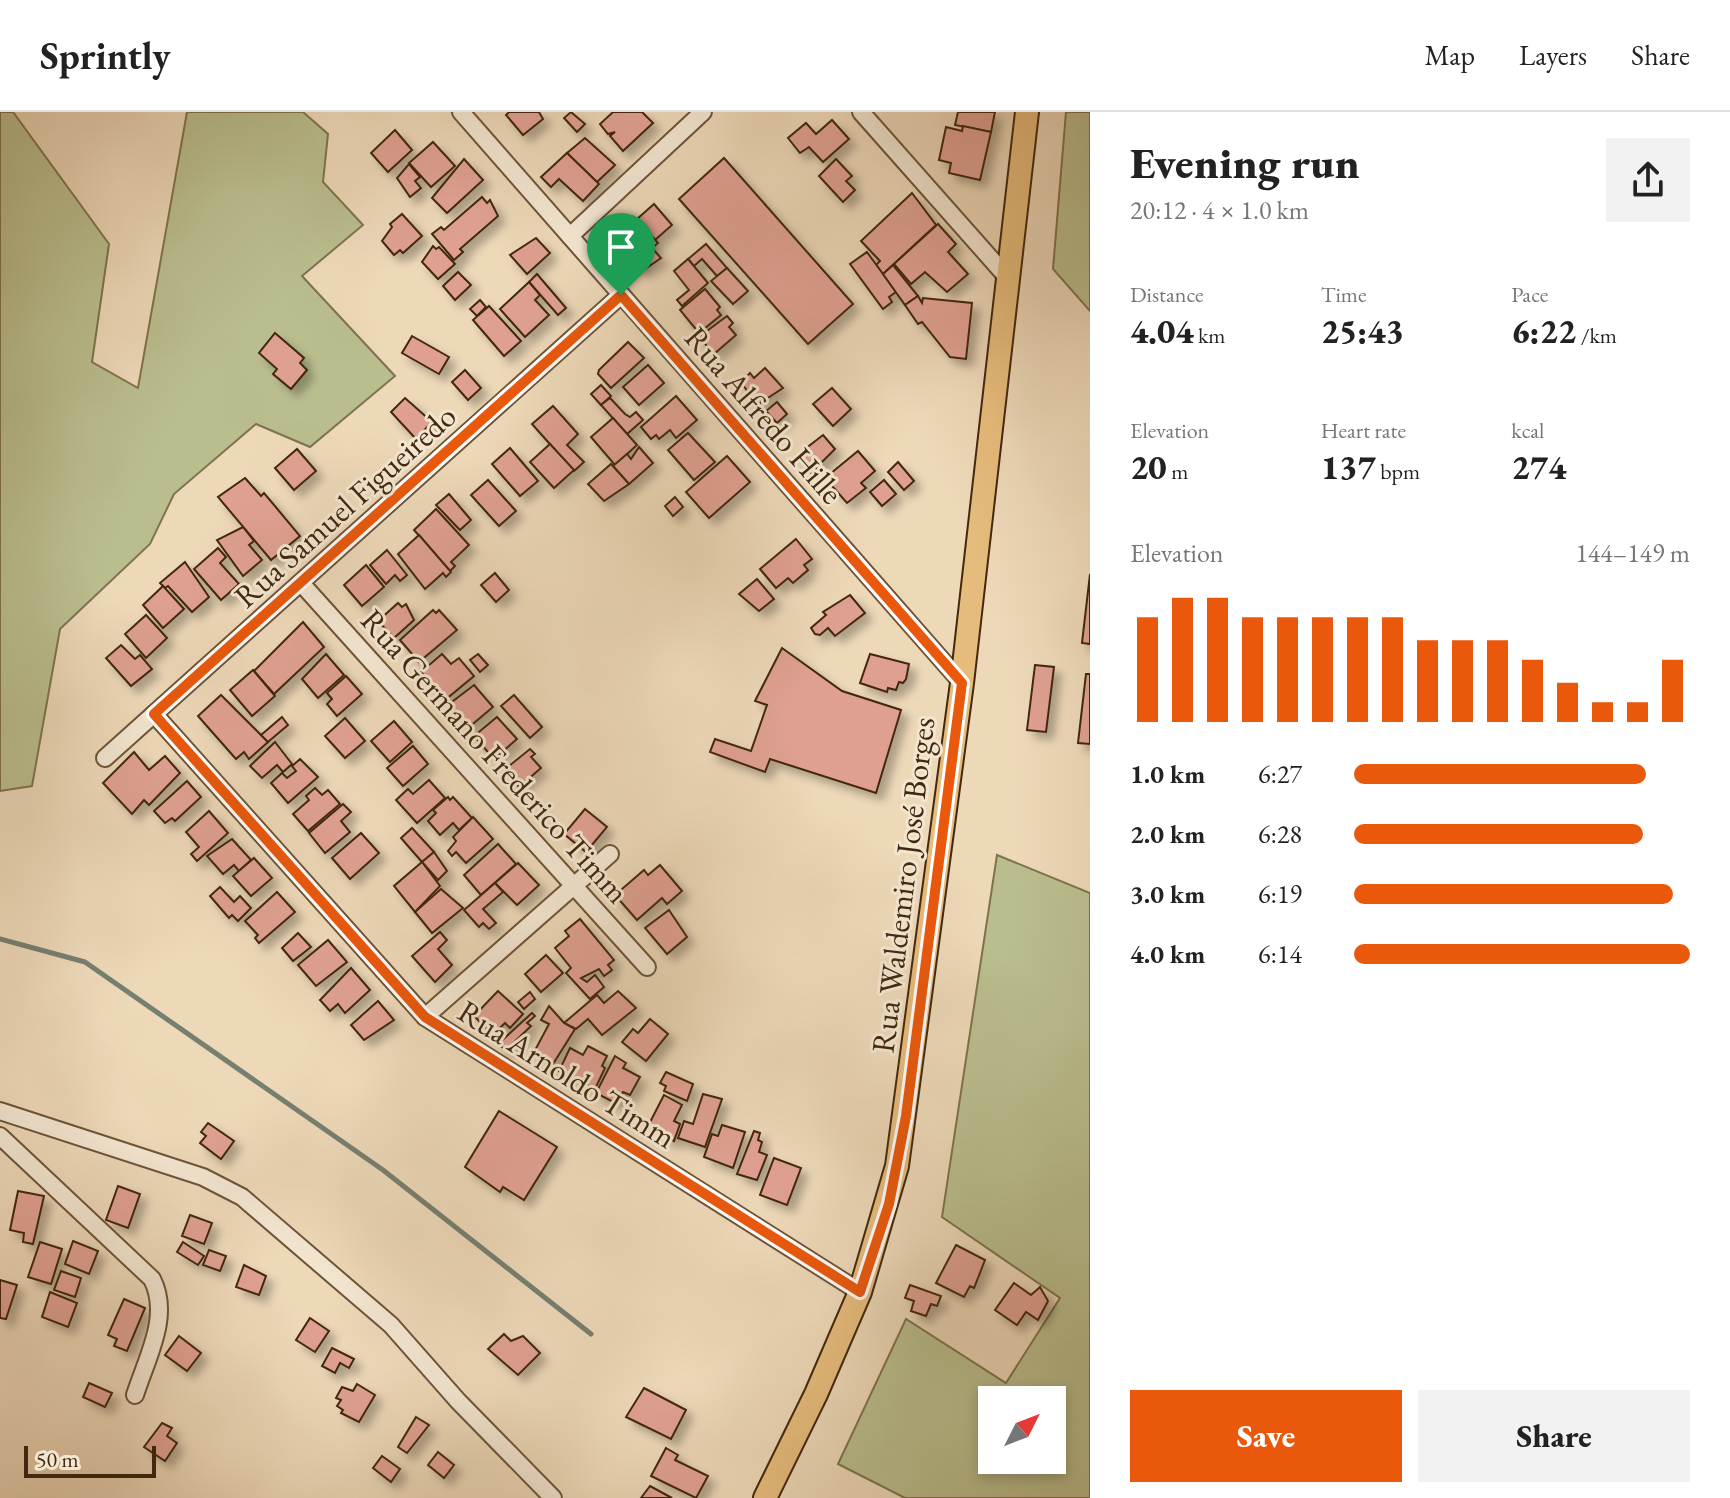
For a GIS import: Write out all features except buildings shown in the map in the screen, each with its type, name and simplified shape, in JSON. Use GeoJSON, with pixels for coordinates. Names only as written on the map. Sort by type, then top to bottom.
{"type":"FeatureCollection","features":[{"type":"Feature","properties":{"kind":"main road","name":"Rua Waldemiro José Borges"},"geometry":{"type":"LineString","coordinates":[[765,1498],[816,1394],[860,1292],[889,1204],[906,1116],[962,683],[1027,112]]}},
{"type":"Feature","properties":{"kind":"street","name":"Rua Alfredo Hille"},"geometry":{"type":"LineString","coordinates":[[461,112],[962,683]]}},
{"type":"Feature","properties":{"kind":"street"},"geometry":{"type":"LineString","coordinates":[[570,236],[703,112]]}},
{"type":"Feature","properties":{"kind":"street"},"geometry":{"type":"LineString","coordinates":[[861,112],[1007,277]]}},
{"type":"Feature","properties":{"kind":"street","name":"Rua Samuel Figueiredo"},"geometry":{"type":"LineString","coordinates":[[105,758],[621,295]]}},
{"type":"Feature","properties":{"kind":"street","name":"Rua Germano Frederico Timm"},"geometry":{"type":"LineString","coordinates":[[301,583],[647,967]]}},
{"type":"Feature","properties":{"kind":"street","name":"Rua Arnoldo Timm"},"geometry":{"type":"LineString","coordinates":[[154,714],[425,1017],[860,1292]]}},
{"type":"Feature","properties":{"kind":"street"},"geometry":{"type":"LineString","coordinates":[[425,1017],[610,854]]}},
{"type":"Feature","properties":{"kind":"street"},"geometry":{"type":"LineString","coordinates":[[0,1111],[203,1177],[242,1197],[391,1325],[458,1401],[553,1498]]}},
{"type":"Feature","properties":{"kind":"street"},"geometry":{"type":"LineString","coordinates":[[0,1136],[152,1279],[159,1293],[159,1322],[135,1395]]}},
{"type":"Feature","properties":{"kind":"green space"},"geometry":{"type":"Polygon","coordinates":[[[0,112],[13,112],[109,244],[92,362],[138,388],[187,112],[303,112],[328,134],[323,182],[363,225],[302,276],[395,376],[310,447],[256,424],[174,494],[150,544],[60,629],[32,786],[0,791],[0,112]]]}},
{"type":"Feature","properties":{"kind":"green space"},"geometry":{"type":"Polygon","coordinates":[[[1066,112],[1090,112],[1090,311],[1053,269],[1066,112]]]}},
{"type":"Feature","properties":{"kind":"green space"},"geometry":{"type":"Polygon","coordinates":[[[997,855],[1090,893],[1090,1498],[905,1498],[838,1464],[906,1319],[1006,1383],[1060,1298],[942,1217],[997,855]]]}},
{"type":"Feature","properties":{"kind":"waterway"},"geometry":{"type":"LineString","coordinates":[[0,939],[85,962],[383,1170],[591,1334]]}},
{"type":"Feature","properties":{"kind":"route"},"geometry":{"type":"LineString","coordinates":[[621,295],[962,683],[906,1116],[889,1204],[860,1292],[425,1017],[154,714],[621,295]]}}]}
